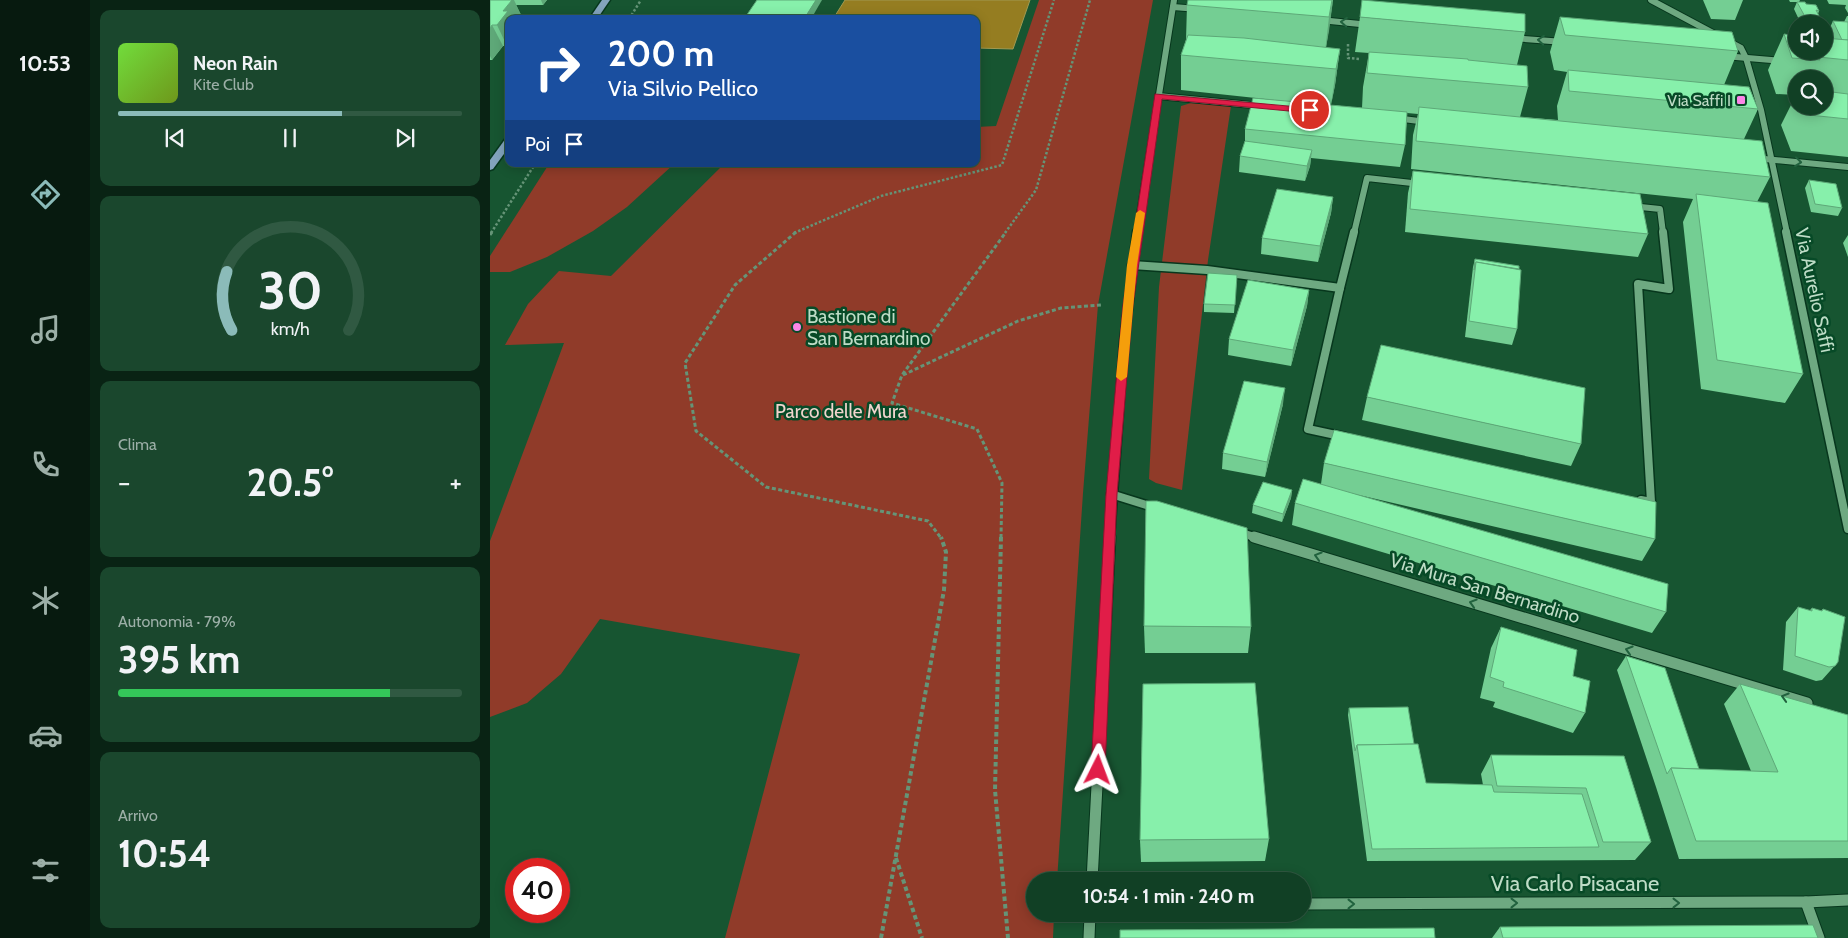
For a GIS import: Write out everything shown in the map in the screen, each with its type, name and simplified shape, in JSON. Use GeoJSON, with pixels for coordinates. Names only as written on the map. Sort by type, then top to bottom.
{"type":"FeatureCollection","features":[{"type":"Feature","properties":{"kind":"main road"},"geometry":{"type":"LineString","coordinates":[[596,15],[606,0]]}},
{"type":"Feature","properties":{"kind":"main road"},"geometry":{"type":"LineString","coordinates":[[490,167],[505,146]]}},
{"type":"Feature","properties":{"kind":"street"},"geometry":{"type":"LineString","coordinates":[[1651,0],[1741,48],[1746,58]]}},
{"type":"Feature","properties":{"kind":"street"},"geometry":{"type":"LineString","coordinates":[[1092,872],[1111,494],[1132,265],[1174,4],[1208,10]]}},
{"type":"Feature","properties":{"kind":"street"},"geometry":{"type":"LineString","coordinates":[[1315,20],[1373,25]]}},
{"type":"Feature","properties":{"kind":"street"},"geometry":{"type":"LineString","coordinates":[[1505,37],[1571,43]]}},
{"type":"Feature","properties":{"kind":"street"},"geometry":{"type":"LineString","coordinates":[[1716,56],[1787,62]]}},
{"type":"Feature","properties":{"kind":"street","name":"Via Aurelio Saffi"},"geometry":{"type":"LineString","coordinates":[[1746,58],[1771,160],[1848,529]]}},
{"type":"Feature","properties":{"kind":"street"},"geometry":{"type":"LineString","coordinates":[[1158,96],[1269,106]]}},
{"type":"Feature","properties":{"kind":"street"},"geometry":{"type":"LineString","coordinates":[[1383,117],[1434,124]]}},
{"type":"Feature","properties":{"kind":"street"},"geometry":{"type":"LineString","coordinates":[[1743,157],[1848,167]]}},
{"type":"Feature","properties":{"kind":"street"},"geometry":{"type":"LineString","coordinates":[[1356,439],[1308,429],[1367,178],[1426,184]]}},
{"type":"Feature","properties":{"kind":"street"},"geometry":{"type":"LineString","coordinates":[[1621,205],[1660,209],[1669,289],[1638,284],[1651,502],[1632,498]]}},
{"type":"Feature","properties":{"kind":"street"},"geometry":{"type":"LineString","coordinates":[[1132,265],[1207,270],[1340,288]]}},
{"type":"Feature","properties":{"kind":"street"},"geometry":{"type":"LineString","coordinates":[[1111,494],[1164,510]]}},
{"type":"Feature","properties":{"kind":"street","name":"Via Mura San Bernardino"},"geometry":{"type":"LineString","coordinates":[[1231,530],[1820,707]]}},
{"type":"Feature","properties":{"kind":"street","name":"Via Carlo Pisacane"},"geometry":{"type":"LineString","coordinates":[[1311,904],[1806,902],[1848,900]]}},
{"type":"Feature","properties":{"kind":"street"},"geometry":{"type":"LineString","coordinates":[[1806,902],[1819,938]]}},
{"type":"Feature","properties":{"kind":"street"},"geometry":{"type":"LineString","coordinates":[[1090,922],[1090,938]]}},
{"type":"Feature","properties":{"kind":"path"},"geometry":{"type":"LineString","coordinates":[[632,15],[641,0]]}},
{"type":"Feature","properties":{"kind":"path"},"geometry":{"type":"LineString","coordinates":[[881,938],[944,590],[946,548],[940,531],[928,521],[766,488],[696,431],[684,363],[735,285],[795,232],[881,196],[1002,165],[1054,0]]}},
{"type":"Feature","properties":{"kind":"path"},"geometry":{"type":"LineString","coordinates":[[1008,938],[995,790],[1002,483],[976,429],[892,404],[902,375],[1036,190],[1090,0]]}},
{"type":"Feature","properties":{"kind":"path"},"geometry":{"type":"LineString","coordinates":[[1348,42],[1348,58],[1359,59]]}},
{"type":"Feature","properties":{"kind":"path"},"geometry":{"type":"LineString","coordinates":[[490,235],[533,167]]}},
{"type":"Feature","properties":{"kind":"path"},"geometry":{"type":"LineString","coordinates":[[902,375],[1018,322],[1060,308],[1102,305]]}},
{"type":"Feature","properties":{"kind":"path"},"geometry":{"type":"LineString","coordinates":[[896,858],[922,938]]}},
{"type":"Feature","properties":{"kind":"green space","name":"Parco delle Mura"},"geometry":{"type":"Polygon","coordinates":[[[1039,0],[1153,0],[1098,305],[1083,493],[1058,872],[1026,872],[1026,922],[1054,922],[1053,938],[725,938],[800,654],[600,619],[561,674],[527,703],[490,717],[490,541],[564,343],[505,345],[528,304],[559,271],[611,276],[721,167],[980,167],[980,127],[996,126],[1039,0]]]}},
{"type":"Feature","properties":{"kind":"green space"},"geometry":{"type":"Polygon","coordinates":[[[1191,103],[1231,106],[1208,260],[1182,490],[1156,483],[1149,479],[1159,287],[1181,106],[1191,103]]]}},
{"type":"Feature","properties":{"kind":"green space"},"geometry":{"type":"Polygon","coordinates":[[[547,167],[671,167],[627,207],[593,231],[547,257],[510,272],[490,272],[490,256],[547,167]]]}},
{"type":"Feature","properties":{"kind":"shaded area"},"geometry":{"type":"Polygon","coordinates":[[[845,0],[1030,0],[1013,49],[980,48],[980,15],[836,15],[845,0]]]}},
{"type":"Feature","properties":{"kind":"building"},"geometry":{"type":"Polygon","coordinates":[[[490,0],[512,0],[503,11],[508,11],[497,25],[492,25],[490,28],[490,0]]]}},
{"type":"Feature","properties":{"kind":"building"},"geometry":{"type":"Polygon","coordinates":[[[757,0],[816,0],[807,15],[747,15],[757,0]]]}},
{"type":"Feature","properties":{"kind":"building"},"geometry":{"type":"Polygon","coordinates":[[[1188,0],[1332,0],[1329,17],[1187,5],[1188,0]]]}},
{"type":"Feature","properties":{"kind":"building"},"geometry":{"type":"Polygon","coordinates":[[[1362,0],[1525,14],[1525,32],[1360,17],[1362,0]]]}},
{"type":"Feature","properties":{"kind":"building"},"geometry":{"type":"Polygon","coordinates":[[[1797,2],[1816,5],[1818,15],[1804,15],[1797,2]]]}},
{"type":"Feature","properties":{"kind":"building"},"geometry":{"type":"Polygon","coordinates":[[[1560,17],[1732,32],[1738,51],[1565,35],[1560,17]]]}},
{"type":"Feature","properties":{"kind":"building"},"geometry":{"type":"Polygon","coordinates":[[[1833,21],[1848,22],[1848,40],[1842,40],[1833,21]]]}},
{"type":"Feature","properties":{"kind":"building"},"geometry":{"type":"Polygon","coordinates":[[[1784,34],[1788,35],[1788,46],[1784,34]]]}},
{"type":"Feature","properties":{"kind":"building"},"geometry":{"type":"Polygon","coordinates":[[[1188,35],[1244,38],[1340,49],[1336,69],[1181,55],[1188,35]]]}},
{"type":"Feature","properties":{"kind":"building"},"geometry":{"type":"Polygon","coordinates":[[[1833,39],[1848,40],[1848,60],[1833,58],[1833,39]]]}},
{"type":"Feature","properties":{"kind":"building"},"geometry":{"type":"Polygon","coordinates":[[[1369,52],[1468,59],[1527,66],[1528,87],[1367,73],[1369,52]]]}},
{"type":"Feature","properties":{"kind":"building"},"geometry":{"type":"Polygon","coordinates":[[[1568,70],[1749,87],[1758,109],[1569,91],[1568,70]]]}},
{"type":"Feature","properties":{"kind":"building"},"geometry":{"type":"Polygon","coordinates":[[[1833,92],[1848,94],[1848,119],[1809,115],[1833,115],[1833,92]]]}},
{"type":"Feature","properties":{"kind":"building"},"geometry":{"type":"Polygon","coordinates":[[[1253,98],[1407,112],[1405,145],[1245,129],[1253,98]]]}},
{"type":"Feature","properties":{"kind":"building"},"geometry":{"type":"Polygon","coordinates":[[[1419,107],[1762,141],[1770,177],[1416,141],[1419,107]]]}},
{"type":"Feature","properties":{"kind":"building"},"geometry":{"type":"Polygon","coordinates":[[[1245,141],[1312,150],[1307,166],[1240,156],[1245,141]]]}},
{"type":"Feature","properties":{"kind":"building"},"geometry":{"type":"Polygon","coordinates":[[[1413,171],[1640,194],[1648,234],[1410,209],[1413,171]]]}},
{"type":"Feature","properties":{"kind":"building"},"geometry":{"type":"Polygon","coordinates":[[[1809,180],[1836,184],[1842,208],[1815,204],[1809,180]]]}},
{"type":"Feature","properties":{"kind":"building"},"geometry":{"type":"Polygon","coordinates":[[[1277,189],[1333,197],[1320,246],[1262,238],[1277,189]]]}},
{"type":"Feature","properties":{"kind":"building"},"geometry":{"type":"Polygon","coordinates":[[[1696,194],[1768,203],[1803,374],[1717,360],[1696,194]]]}},
{"type":"Feature","properties":{"kind":"building"},"geometry":{"type":"Polygon","coordinates":[[[1475,259],[1519,266],[1519,269],[1476,262],[1474,270],[1475,259]]]}},
{"type":"Feature","properties":{"kind":"building"},"geometry":{"type":"Polygon","coordinates":[[[1476,262],[1521,270],[1517,329],[1469,321],[1476,262]]]}},
{"type":"Feature","properties":{"kind":"building"},"geometry":{"type":"Polygon","coordinates":[[[1208,273],[1237,275],[1235,305],[1204,304],[1208,273]]]}},
{"type":"Feature","properties":{"kind":"building"},"geometry":{"type":"Polygon","coordinates":[[[1248,280],[1309,290],[1293,350],[1229,339],[1248,280]]]}},
{"type":"Feature","properties":{"kind":"building"},"geometry":{"type":"Polygon","coordinates":[[[1381,345],[1585,388],[1581,444],[1367,397],[1381,345]]]}},
{"type":"Feature","properties":{"kind":"building"},"geometry":{"type":"Polygon","coordinates":[[[1244,381],[1285,388],[1267,462],[1223,453],[1244,381]]]}},
{"type":"Feature","properties":{"kind":"building"},"geometry":{"type":"Polygon","coordinates":[[[1334,430],[1656,502],[1655,539],[1324,463],[1334,430]]]}},
{"type":"Feature","properties":{"kind":"building"},"geometry":{"type":"Polygon","coordinates":[[[1303,479],[1668,584],[1666,612],[1295,503],[1303,479]]]}},
{"type":"Feature","properties":{"kind":"building"},"geometry":{"type":"Polygon","coordinates":[[[1263,482],[1292,490],[1283,514],[1253,505],[1263,482]]]}},
{"type":"Feature","properties":{"kind":"building"},"geometry":{"type":"Polygon","coordinates":[[[1146,501],[1157,501],[1247,528],[1251,627],[1144,626],[1146,501]]]}},
{"type":"Feature","properties":{"kind":"building"},"geometry":{"type":"Polygon","coordinates":[[[1798,607],[1812,611],[1812,608],[1822,611],[1823,609],[1845,617],[1838,662],[1835,666],[1829,667],[1795,656],[1798,607]]]}},
{"type":"Feature","properties":{"kind":"building"},"geometry":{"type":"Polygon","coordinates":[[[1501,627],[1577,650],[1573,676],[1590,681],[1585,713],[1503,687],[1504,682],[1490,677],[1501,627]]]}},
{"type":"Feature","properties":{"kind":"building"},"geometry":{"type":"Polygon","coordinates":[[[1626,656],[1665,668],[1699,769],[1671,768],[1667,774],[1626,656]]]}},
{"type":"Feature","properties":{"kind":"building"},"geometry":{"type":"Polygon","coordinates":[[[1255,683],[1269,839],[1140,840],[1143,684],[1255,683]]]}},
{"type":"Feature","properties":{"kind":"building"},"geometry":{"type":"Polygon","coordinates":[[[1740,684],[1848,715],[1848,841],[1696,841],[1671,768],[1778,772],[1740,684]]]}},
{"type":"Feature","properties":{"kind":"building"},"geometry":{"type":"Polygon","coordinates":[[[1408,707],[1414,744],[1357,745],[1355,751],[1349,708],[1408,707]]]}},
{"type":"Feature","properties":{"kind":"building"},"geometry":{"type":"Polygon","coordinates":[[[1418,744],[1426,783],[1492,785],[1494,792],[1582,794],[1599,847],[1372,849],[1357,745],[1418,744]]]}},
{"type":"Feature","properties":{"kind":"building"},"geometry":{"type":"Polygon","coordinates":[[[1491,755],[1624,756],[1651,842],[1603,842],[1586,788],[1497,786],[1491,755]]]}},
{"type":"Feature","properties":{"kind":"building"},"geometry":{"type":"Polygon","coordinates":[[[1813,925],[1818,938],[1503,938],[1500,927],[1813,925]]]}},
{"type":"Feature","properties":{"kind":"building"},"geometry":{"type":"Polygon","coordinates":[[[1434,928],[1435,938],[1120,938],[1120,930],[1434,928]]]}},
{"type":"Feature","properties":{"kind":"slow traffic"},"geometry":{"type":"LineString","coordinates":[[1121,377],[1132,265],[1140,213]]}},
{"type":"Feature","properties":{"kind":"place","name":"Via Saffi I"},"geometry":{"type":"Point","coordinates":[1741,100]}},
{"type":"Feature","properties":{"kind":"place","name":"Bastione di San Bernardino"},"geometry":{"type":"Point","coordinates":[797,327]}},
{"type":"Feature","properties":{"kind":"route"},"geometry":{"type":"LineString","coordinates":[[1098,770],[1111,494],[1132,265],[1158,96],[1310,110]]}}]}
